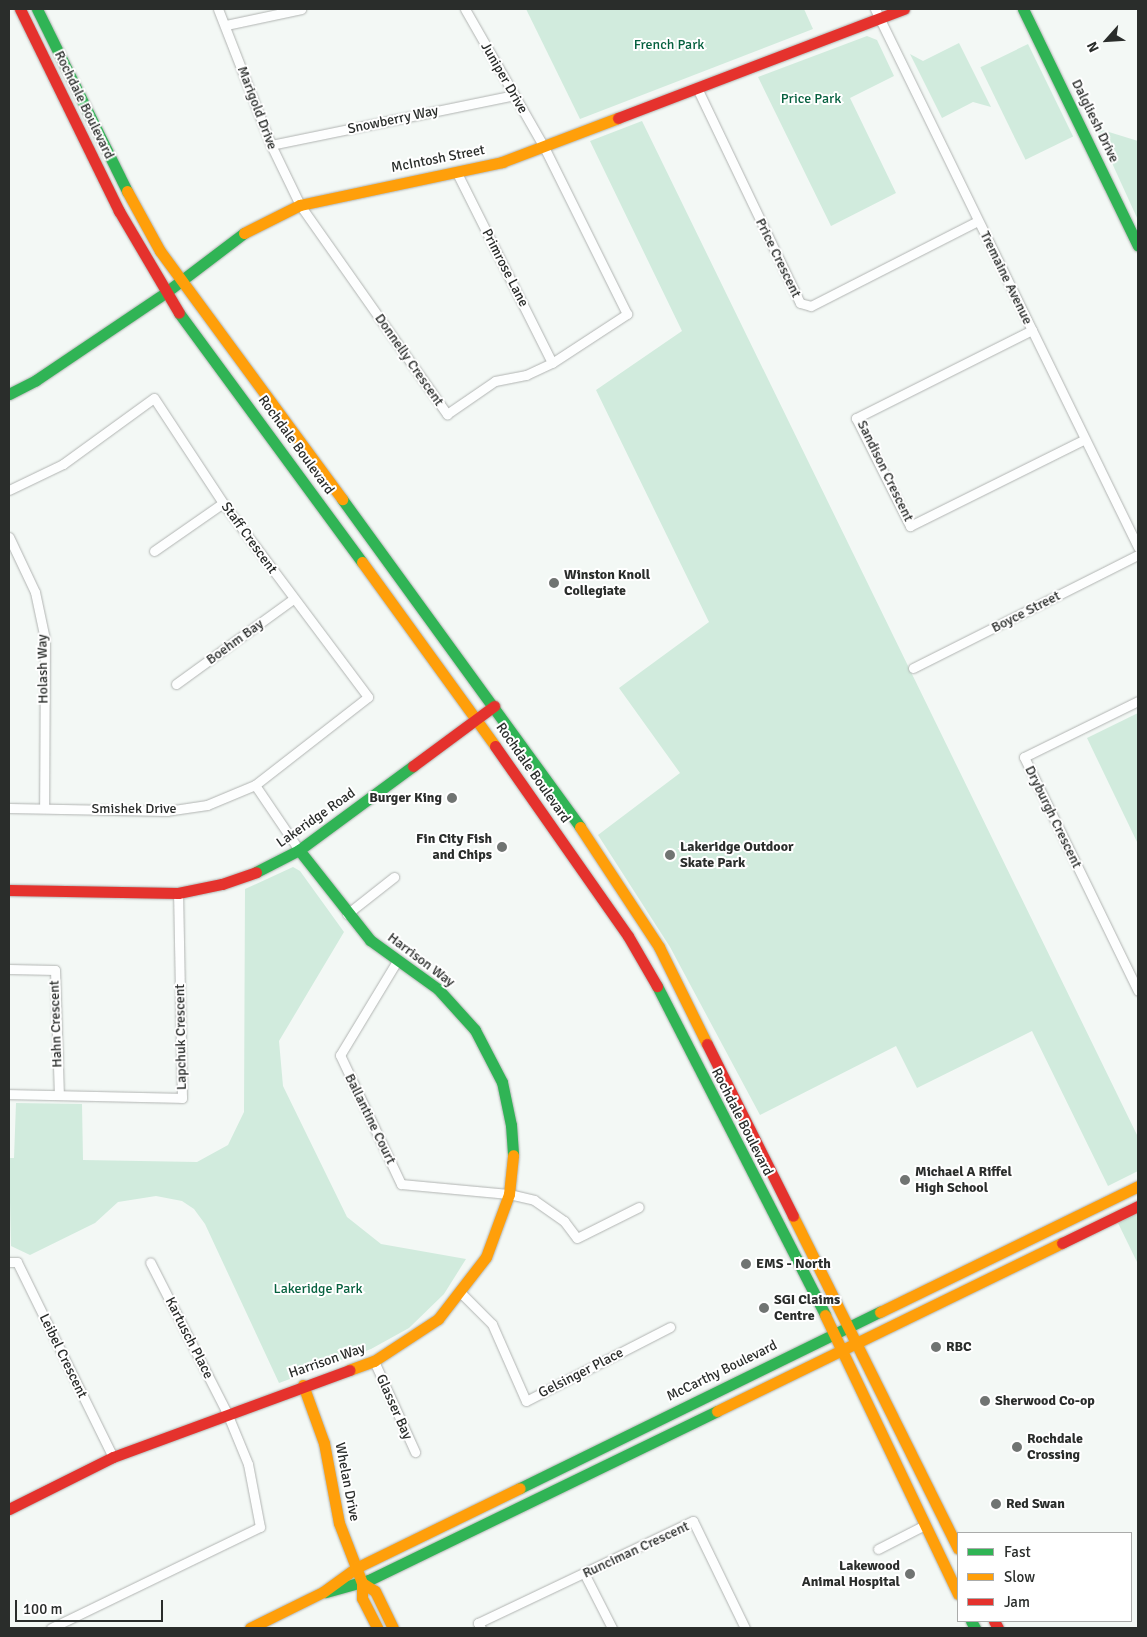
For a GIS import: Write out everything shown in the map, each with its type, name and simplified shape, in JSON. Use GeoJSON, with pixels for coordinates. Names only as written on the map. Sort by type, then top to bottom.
{"type":"FeatureCollection","features":[{"type":"Feature","properties":{"kind":"main road","name":"Rochdale Boulevard"},"geometry":{"type":"LineString","coordinates":[[20,9],[119,211],[165,293],[477,719],[628,936],[664,998],[834,1333],[957,1592]]}},
{"type":"Feature","properties":{"kind":"main road","name":"Rochdale Boulevard"},"geometry":{"type":"LineString","coordinates":[[37,9],[140,216],[181,281],[494,706],[616,877],[659,946],[957,1546]]}},
{"type":"Feature","properties":{"kind":"main road","name":"McIntosh Street"},"geometry":{"type":"LineString","coordinates":[[9,394],[36,380],[165,293],[264,221],[300,205],[391,183],[457,173],[544,147],[697,88],[877,13],[904,9]]}},
{"type":"Feature","properties":{"kind":"main road","name":"Dalgliesh Drive"},"geometry":{"type":"LineString","coordinates":[[1023,9],[1138,246]]}},
{"type":"Feature","properties":{"kind":"main road","name":"Lakeridge Road"},"geometry":{"type":"LineString","coordinates":[[9,890],[178,893],[230,881],[299,850],[494,706]]}},
{"type":"Feature","properties":{"kind":"main road","name":"Harrison Way"},"geometry":{"type":"LineString","coordinates":[[9,1509],[114,1457],[227,1413],[374,1361],[438,1319],[461,1293],[486,1257],[509,1194],[513,1162],[511,1125],[502,1082],[475,1030],[438,988],[397,961],[370,940],[347,914],[299,850]]}},
{"type":"Feature","properties":{"kind":"main road","name":"McCarthy Boulevard"},"geometry":{"type":"LineString","coordinates":[[250,1628],[323,1592],[356,1568],[1138,1186]]}},
{"type":"Feature","properties":{"kind":"main road","name":"McCarthy Boulevard"},"geometry":{"type":"LineString","coordinates":[[323,1592],[362,1583],[1138,1206]]}},
{"type":"Feature","properties":{"kind":"main road","name":"Whelan Drive"},"geometry":{"type":"LineString","coordinates":[[304,1385],[324,1443],[339,1523],[362,1583],[362,1598],[377,1628]]}},
{"type":"Feature","properties":{"kind":"main road","name":"Whelan Drive"},"geometry":{"type":"LineString","coordinates":[[362,1583],[375,1591],[393,1628]]}},
{"type":"Feature","properties":{"kind":"street","name":"Marigold Drive"},"geometry":{"type":"LineString","coordinates":[[218,9],[226,25],[271,145],[300,205]]}},
{"type":"Feature","properties":{"kind":"street"},"geometry":{"type":"LineString","coordinates":[[226,25],[301,9]]}},
{"type":"Feature","properties":{"kind":"street","name":"Juniper Drive"},"geometry":{"type":"LineString","coordinates":[[465,9],[544,147]]}},
{"type":"Feature","properties":{"kind":"street","name":"Tremaine Avenue"},"geometry":{"type":"LineString","coordinates":[[877,13],[1138,547]]}},
{"type":"Feature","properties":{"kind":"street","name":"Price Crescent"},"geometry":{"type":"LineString","coordinates":[[697,88],[800,303],[811,306],[978,221]]}},
{"type":"Feature","properties":{"kind":"street","name":"Snowberry Way"},"geometry":{"type":"LineString","coordinates":[[271,145],[514,94]]}},
{"type":"Feature","properties":{"kind":"street","name":"Donnelly Crescent"},"geometry":{"type":"LineString","coordinates":[[300,205],[448,414],[495,381],[526,375],[552,363],[627,314],[544,147]]}},
{"type":"Feature","properties":{"kind":"street","name":"Primrose Lane"},"geometry":{"type":"LineString","coordinates":[[457,173],[552,363]]}},
{"type":"Feature","properties":{"kind":"street","name":"Sandison Crescent"},"geometry":{"type":"LineString","coordinates":[[1032,330],[856,418],[910,526],[1085,439]]}},
{"type":"Feature","properties":{"kind":"street","name":"Staff Crescent"},"geometry":{"type":"LineString","coordinates":[[9,490],[63,464],[154,398],[223,502],[293,599],[368,697],[255,785]]}},
{"type":"Feature","properties":{"kind":"street"},"geometry":{"type":"LineString","coordinates":[[154,551],[223,502]]}},
{"type":"Feature","properties":{"kind":"street","name":"Holash Way"},"geometry":{"type":"LineString","coordinates":[[9,537],[35,592],[45,639],[44,808]]}},
{"type":"Feature","properties":{"kind":"street","name":"Boyce Street"},"geometry":{"type":"LineString","coordinates":[[913,668],[1138,555]]}},
{"type":"Feature","properties":{"kind":"street","name":"Boehm Bay"},"geometry":{"type":"LineString","coordinates":[[176,684],[293,599]]}},
{"type":"Feature","properties":{"kind":"street","name":"Dryburgh Crescent"},"geometry":{"type":"LineString","coordinates":[[1138,701],[1024,757],[1138,991]]}},
{"type":"Feature","properties":{"kind":"street","name":"Smishek Drive"},"geometry":{"type":"LineString","coordinates":[[9,808],[167,811],[207,805],[255,785]]}},
{"type":"Feature","properties":{"kind":"street","name":"Harrison Way"},"geometry":{"type":"LineString","coordinates":[[255,785],[299,850]]}},
{"type":"Feature","properties":{"kind":"street"},"geometry":{"type":"LineString","coordinates":[[347,914],[394,877]]}},
{"type":"Feature","properties":{"kind":"street","name":"Lapchuk Crescent"},"geometry":{"type":"LineString","coordinates":[[9,1094],[182,1098],[178,893]]}},
{"type":"Feature","properties":{"kind":"street","name":"Ballantine Court"},"geometry":{"type":"LineString","coordinates":[[397,961],[340,1055],[401,1184],[509,1194]]}},
{"type":"Feature","properties":{"kind":"street","name":"Hahn Crescent"},"geometry":{"type":"LineString","coordinates":[[9,969],[55,970],[59,1094]]}},
{"type":"Feature","properties":{"kind":"street"},"geometry":{"type":"LineString","coordinates":[[509,1194],[534,1200],[564,1221],[577,1238],[639,1207]]}},
{"type":"Feature","properties":{"kind":"street","name":"Leibel Crescent"},"geometry":{"type":"LineString","coordinates":[[9,1262],[17,1262],[114,1457]]}},
{"type":"Feature","properties":{"kind":"street","name":"Kartusch Place"},"geometry":{"type":"LineString","coordinates":[[51,1628],[260,1526],[248,1464],[227,1413],[150,1262]]}},
{"type":"Feature","properties":{"kind":"street","name":"Gelsinger Place"},"geometry":{"type":"LineString","coordinates":[[461,1293],[492,1324],[526,1401],[670,1327]]}},
{"type":"Feature","properties":{"kind":"street","name":"Glasser Bay"},"geometry":{"type":"LineString","coordinates":[[374,1361],[415,1452]]}},
{"type":"Feature","properties":{"kind":"street","name":"Runciman Crescent"},"geometry":{"type":"LineString","coordinates":[[481,1628],[478,1622],[693,1521],[744,1628]]}},
{"type":"Feature","properties":{"kind":"street"},"geometry":{"type":"LineString","coordinates":[[878,1549],[925,1525]]}},
{"type":"Feature","properties":{"kind":"street"},"geometry":{"type":"LineString","coordinates":[[584,1573],[612,1628]]}},
{"type":"Feature","properties":{"kind":"green space","name":"French Park"},"geometry":{"type":"Polygon","coordinates":[[[526,9],[804,9],[813,29],[580,119],[526,9]]]}},
{"type":"Feature","properties":{"kind":"green space","name":"Price Park"},"geometry":{"type":"Polygon","coordinates":[[[867,36],[877,40],[894,76],[850,98],[896,193],[831,226],[758,77],[867,36]]]}},
{"type":"Feature","properties":{"kind":"green space"},"geometry":{"type":"Polygon","coordinates":[[[959,43],[991,107],[973,102],[942,118],[910,54],[923,61],[959,43]]]}},
{"type":"Feature","properties":{"kind":"green space"},"geometry":{"type":"Polygon","coordinates":[[[1028,44],[1073,137],[1026,160],[980,67],[1028,44]]]}},
{"type":"Feature","properties":{"kind":"green space"},"geometry":{"type":"Polygon","coordinates":[[[642,121],[1138,1137],[1138,1171],[1108,1186],[1032,1031],[917,1088],[896,1046],[760,1115],[670,947],[598,835],[680,773],[619,688],[709,622],[596,390],[682,331],[590,141],[642,121]]]}},
{"type":"Feature","properties":{"kind":"green space"},"geometry":{"type":"Polygon","coordinates":[[[1096,128],[1138,141],[1138,220],[1096,128]]]}},
{"type":"Feature","properties":{"kind":"green space"},"geometry":{"type":"Polygon","coordinates":[[[1138,713],[1138,844],[1087,738],[1138,713]]]}},
{"type":"Feature","properties":{"kind":"green space","name":"Lakeridge Park"},"geometry":{"type":"Polygon","coordinates":[[[293,867],[300,871],[344,932],[279,1041],[283,1086],[347,1217],[381,1244],[466,1259],[444,1294],[409,1328],[371,1349],[279,1383],[205,1224],[194,1209],[182,1201],[156,1196],[118,1202],[95,1223],[30,1255],[11,1246],[9,1158],[14,1158],[16,1103],[82,1104],[83,1160],[197,1162],[228,1145],[244,1112],[245,889],[293,867]]]}},
{"type":"Feature","properties":{"kind":"green space"},"geometry":{"type":"Polygon","coordinates":[[[1138,1212],[1138,1264],[1118,1223],[1138,1212]]]}},
{"type":"Feature","properties":{"kind":"traffic: fast"},"geometry":{"type":"LineString","coordinates":[[37,9],[127,191]]}},
{"type":"Feature","properties":{"kind":"traffic: fast"},"geometry":{"type":"LineString","coordinates":[[1023,9],[1138,246]]}},
{"type":"Feature","properties":{"kind":"traffic: fast"},"geometry":{"type":"LineString","coordinates":[[9,394],[36,380],[165,293],[244,233]]}},
{"type":"Feature","properties":{"kind":"traffic: fast"},"geometry":{"type":"LineString","coordinates":[[179,313],[362,562]]}},
{"type":"Feature","properties":{"kind":"traffic: fast"},"geometry":{"type":"LineString","coordinates":[[342,499],[580,827]]}},
{"type":"Feature","properties":{"kind":"traffic: fast"},"geometry":{"type":"LineString","coordinates":[[256,872],[299,850],[413,766]]}},
{"type":"Feature","properties":{"kind":"traffic: fast"},"geometry":{"type":"LineString","coordinates":[[299,850],[370,940],[438,989],[475,1030],[502,1082],[511,1125],[513,1155]]}},
{"type":"Feature","properties":{"kind":"traffic: fast"},"geometry":{"type":"LineString","coordinates":[[657,986],[825,1315]]}},
{"type":"Feature","properties":{"kind":"traffic: fast"},"geometry":{"type":"LineString","coordinates":[[520,1488],[880,1312]]}},
{"type":"Feature","properties":{"kind":"traffic: fast"},"geometry":{"type":"LineString","coordinates":[[326,1592],[369,1580],[717,1411]]}},
{"type":"Feature","properties":{"kind":"traffic: fast"},"geometry":{"type":"LineString","coordinates":[[972,1622],[975,1628]]}},
{"type":"Feature","properties":{"kind":"traffic: slow"},"geometry":{"type":"LineString","coordinates":[[244,233],[300,205],[502,162],[618,118]]}},
{"type":"Feature","properties":{"kind":"traffic: slow"},"geometry":{"type":"LineString","coordinates":[[127,191],[160,251],[342,499]]}},
{"type":"Feature","properties":{"kind":"traffic: slow"},"geometry":{"type":"LineString","coordinates":[[362,562],[495,746]]}},
{"type":"Feature","properties":{"kind":"traffic: slow"},"geometry":{"type":"LineString","coordinates":[[580,827],[659,947],[707,1044]]}},
{"type":"Feature","properties":{"kind":"traffic: slow"},"geometry":{"type":"LineString","coordinates":[[349,1370],[374,1361],[438,1319],[486,1257],[509,1194],[513,1155]]}},
{"type":"Feature","properties":{"kind":"traffic: slow"},"geometry":{"type":"LineString","coordinates":[[880,1312],[1138,1186]]}},
{"type":"Feature","properties":{"kind":"traffic: slow"},"geometry":{"type":"LineString","coordinates":[[793,1216],[957,1546]]}},
{"type":"Feature","properties":{"kind":"traffic: slow"},"geometry":{"type":"LineString","coordinates":[[717,1411],[1062,1243]]}},
{"type":"Feature","properties":{"kind":"traffic: slow"},"geometry":{"type":"LineString","coordinates":[[825,1315],[957,1592]]}},
{"type":"Feature","properties":{"kind":"traffic: slow"},"geometry":{"type":"LineString","coordinates":[[303,1385],[324,1443],[339,1523],[362,1583],[362,1598],[377,1628]]}},
{"type":"Feature","properties":{"kind":"traffic: slow"},"geometry":{"type":"LineString","coordinates":[[250,1628],[323,1592],[356,1568],[520,1488]]}},
{"type":"Feature","properties":{"kind":"traffic: slow"},"geometry":{"type":"LineString","coordinates":[[362,1583],[375,1591],[393,1628]]}},
{"type":"Feature","properties":{"kind":"traffic: jam"},"geometry":{"type":"LineString","coordinates":[[20,9],[119,211],[179,313]]}},
{"type":"Feature","properties":{"kind":"traffic: jam"},"geometry":{"type":"LineString","coordinates":[[618,118],[904,9]]}},
{"type":"Feature","properties":{"kind":"traffic: jam"},"geometry":{"type":"LineString","coordinates":[[413,766],[494,706]]}},
{"type":"Feature","properties":{"kind":"traffic: jam"},"geometry":{"type":"LineString","coordinates":[[495,746],[628,936],[657,986]]}},
{"type":"Feature","properties":{"kind":"traffic: jam"},"geometry":{"type":"LineString","coordinates":[[9,890],[178,893],[222,884],[256,872]]}},
{"type":"Feature","properties":{"kind":"traffic: jam"},"geometry":{"type":"LineString","coordinates":[[707,1044],[793,1216]]}},
{"type":"Feature","properties":{"kind":"traffic: jam"},"geometry":{"type":"LineString","coordinates":[[1062,1243],[1138,1206]]}},
{"type":"Feature","properties":{"kind":"traffic: jam"},"geometry":{"type":"LineString","coordinates":[[9,1509],[113,1457],[349,1370]]}},
{"type":"Feature","properties":{"kind":"traffic: jam"},"geometry":{"type":"LineString","coordinates":[[995,1622],[998,1628]]}},
{"type":"Feature","properties":{"kind":"place","name":"Winston Knoll Collegiate"},"geometry":{"type":"Point","coordinates":[554,583]}},
{"type":"Feature","properties":{"kind":"place","name":"Burger King"},"geometry":{"type":"Point","coordinates":[452,798]}},
{"type":"Feature","properties":{"kind":"place","name":"Fin City Fish and Chips"},"geometry":{"type":"Point","coordinates":[502,847]}},
{"type":"Feature","properties":{"kind":"place","name":"Lakeridge Outdoor Skate Park"},"geometry":{"type":"Point","coordinates":[670,855]}},
{"type":"Feature","properties":{"kind":"place","name":"Michael A Riffel High School"},"geometry":{"type":"Point","coordinates":[905,1180]}},
{"type":"Feature","properties":{"kind":"place","name":"EMS - North"},"geometry":{"type":"Point","coordinates":[746,1264]}},
{"type":"Feature","properties":{"kind":"place","name":"SGI Claims Centre"},"geometry":{"type":"Point","coordinates":[764,1308]}},
{"type":"Feature","properties":{"kind":"place","name":"RBC"},"geometry":{"type":"Point","coordinates":[936,1347]}},
{"type":"Feature","properties":{"kind":"place","name":"Sherwood Co-op"},"geometry":{"type":"Point","coordinates":[985,1401]}},
{"type":"Feature","properties":{"kind":"place","name":"Rochdale Crossing"},"geometry":{"type":"Point","coordinates":[1017,1447]}},
{"type":"Feature","properties":{"kind":"place","name":"Red Swan"},"geometry":{"type":"Point","coordinates":[996,1504]}},
{"type":"Feature","properties":{"kind":"place","name":"Lakewood Animal Hospital"},"geometry":{"type":"Point","coordinates":[910,1574]}}]}
